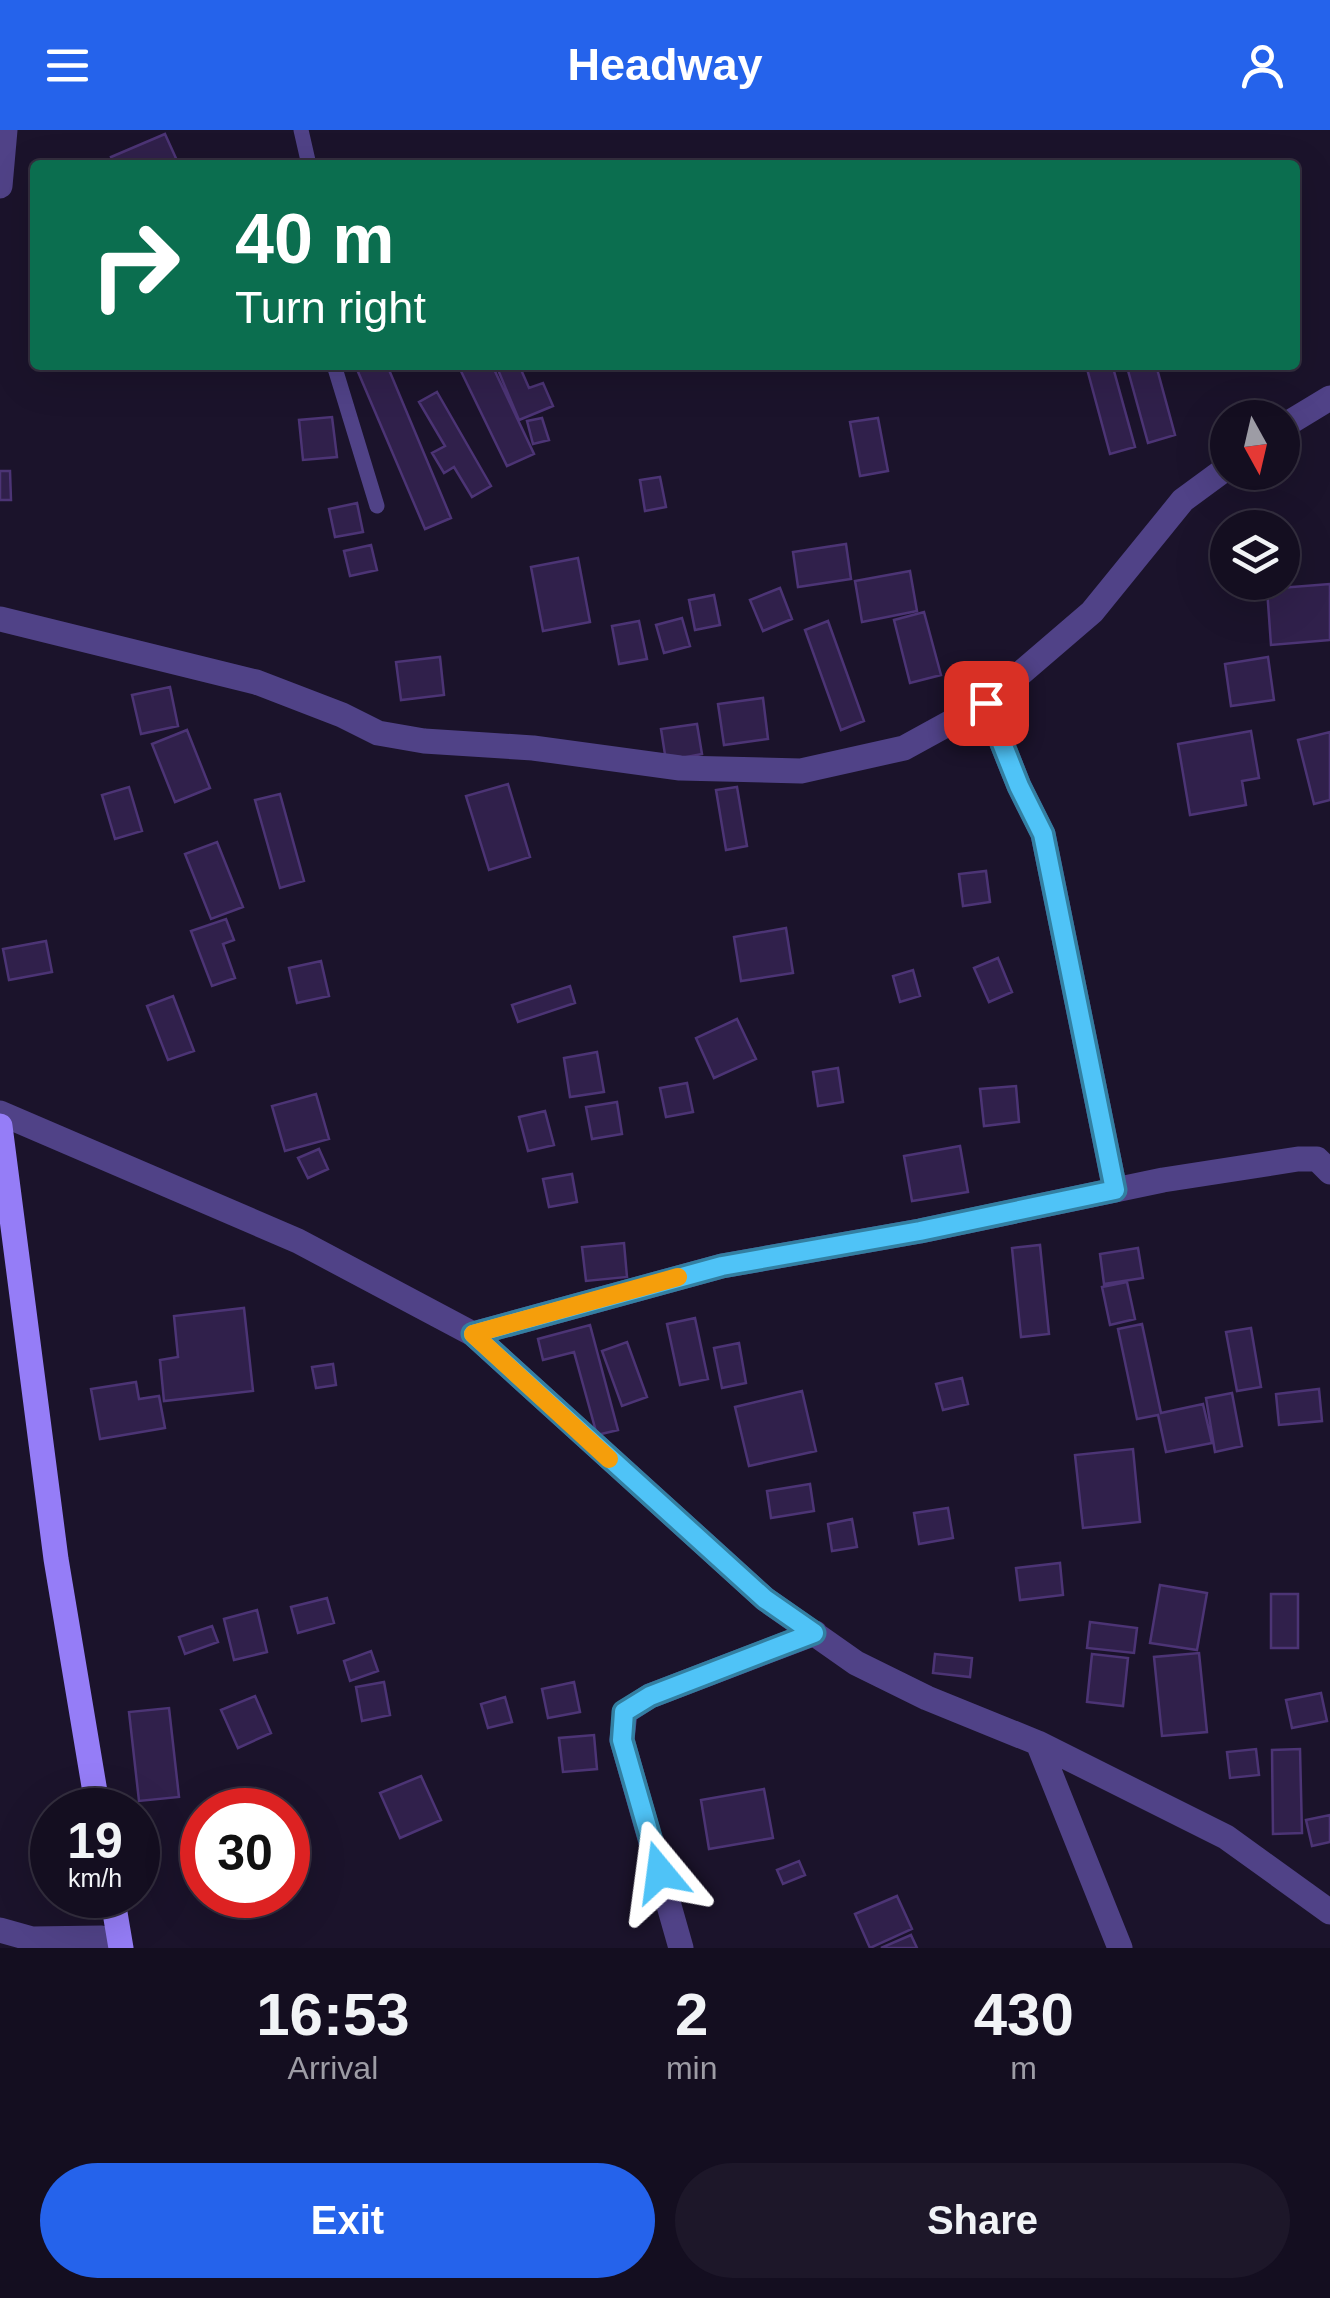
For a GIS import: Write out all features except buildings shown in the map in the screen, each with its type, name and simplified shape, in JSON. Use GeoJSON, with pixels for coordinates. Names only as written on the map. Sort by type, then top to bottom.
{"type":"FeatureCollection","features":[{"type":"Feature","properties":{"kind":"main road"},"geometry":{"type":"LineString","coordinates":[[0,1126],[56,1559],[94,1788]]}},
{"type":"Feature","properties":{"kind":"main road"},"geometry":{"type":"LineString","coordinates":[[115,1918],[118,1948]]}},
{"type":"Feature","properties":{"kind":"street"},"geometry":{"type":"LineString","coordinates":[[0,186],[5,130]]}},
{"type":"Feature","properties":{"kind":"street"},"geometry":{"type":"LineString","coordinates":[[1300,416],[1330,398]]}},
{"type":"Feature","properties":{"kind":"street"},"geometry":{"type":"LineString","coordinates":[[0,619],[256,682],[378,733],[680,768],[801,771],[904,748],[986,703],[1092,612],[1183,500],[1210,480]]}},
{"type":"Feature","properties":{"kind":"street"},"geometry":{"type":"LineString","coordinates":[[986,703],[1043,834],[1115,1190]]}},
{"type":"Feature","properties":{"kind":"street"},"geometry":{"type":"LineString","coordinates":[[0,1113],[298,1241],[473,1334],[765,1599],[856,1663],[1038,1743],[1226,1837],[1330,1912]]}},
{"type":"Feature","properties":{"kind":"street"},"geometry":{"type":"LineString","coordinates":[[473,1334],[722,1266],[920,1231],[1115,1190],[1298,1159],[1317,1159],[1330,1172]]}},
{"type":"Feature","properties":{"kind":"street"},"geometry":{"type":"LineString","coordinates":[[681,1948],[622,1740],[624,1712],[650,1696],[814,1633]]}},
{"type":"Feature","properties":{"kind":"street"},"geometry":{"type":"LineString","coordinates":[[1038,1743],[1120,1948]]}},
{"type":"Feature","properties":{"kind":"street"},"geometry":{"type":"LineString","coordinates":[[0,1930],[32,1939],[102,1938],[118,1948]]}},
{"type":"Feature","properties":{"kind":"lane"},"geometry":{"type":"LineString","coordinates":[[300,130],[308,160]]}},
{"type":"Feature","properties":{"kind":"lane"},"geometry":{"type":"LineString","coordinates":[[336,370],[377,506]]}},
{"type":"Feature","properties":{"kind":"slow traffic"},"geometry":{"type":"LineString","coordinates":[[609,1459],[473,1334],[678,1277]]}},
{"type":"Feature","properties":{"kind":"route"},"geometry":{"type":"LineString","coordinates":[[660,1872],[622,1740],[624,1712],[650,1696],[814,1633],[765,1599],[473,1334],[722,1266],[920,1231],[1115,1190],[1043,834],[986,703]]}}]}
